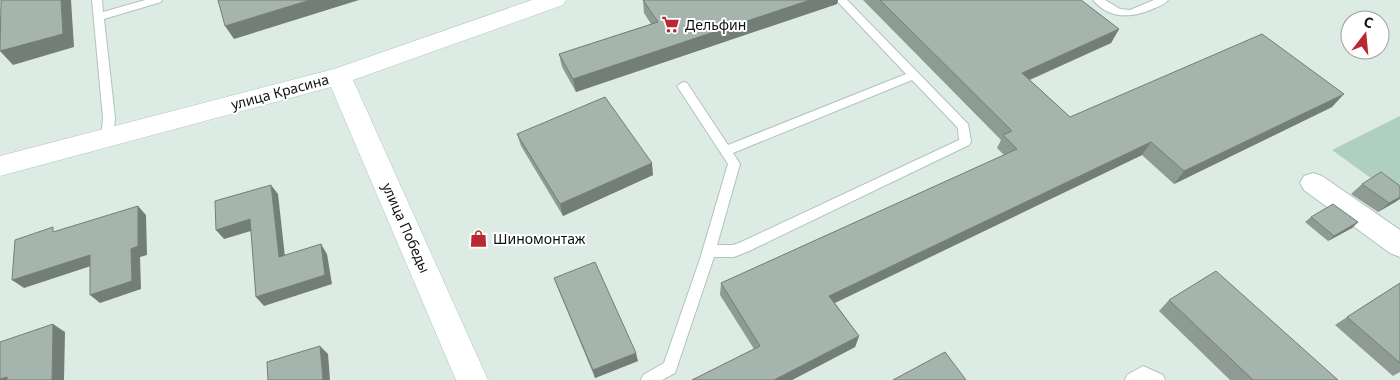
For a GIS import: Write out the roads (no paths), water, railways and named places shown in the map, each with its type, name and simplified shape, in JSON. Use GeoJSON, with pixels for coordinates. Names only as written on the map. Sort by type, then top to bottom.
{"type":"FeatureCollection","features":[{"type":"Feature","properties":{"kind":"street","name":"улица Красина"},"geometry":{"type":"LineString","coordinates":[[0,166],[339,76],[555,0]]}},
{"type":"Feature","properties":{"kind":"street","name":"улица Победы"},"geometry":{"type":"LineString","coordinates":[[339,76],[472,380]]}},
{"type":"Feature","properties":{"kind":"street"},"geometry":{"type":"LineString","coordinates":[[1313,183],[1400,245]]}},
{"type":"Feature","properties":{"kind":"lane"},"geometry":{"type":"LineString","coordinates":[[97,0],[109,118],[107,138]]}},
{"type":"Feature","properties":{"kind":"lane"},"geometry":{"type":"LineString","coordinates":[[98,17],[157,0]]}},
{"type":"Feature","properties":{"kind":"lane"},"geometry":{"type":"LineString","coordinates":[[710,251],[734,251],[744,248],[965,142],[964,127],[841,0]]}},
{"type":"Feature","properties":{"kind":"lane"},"geometry":{"type":"LineString","coordinates":[[1098,0],[1113,12],[1130,14],[1163,0]]}},
{"type":"Feature","properties":{"kind":"lane"},"geometry":{"type":"LineString","coordinates":[[726,151],[914,75]]}},
{"type":"Feature","properties":{"kind":"lane"},"geometry":{"type":"LineString","coordinates":[[648,380],[670,368],[710,251],[734,164],[683,86]]}},
{"type":"Feature","properties":{"kind":"lane"},"geometry":{"type":"LineString","coordinates":[[1132,380],[1143,374],[1158,380]]}},
{"type":"Feature","properties":{"kind":"place","name":"Дельфин"},"geometry":{"type":"Point","coordinates":[671,25]}},
{"type":"Feature","properties":{"kind":"place","name":"Шиномонтаж"},"geometry":{"type":"Point","coordinates":[479,239]}}]}
